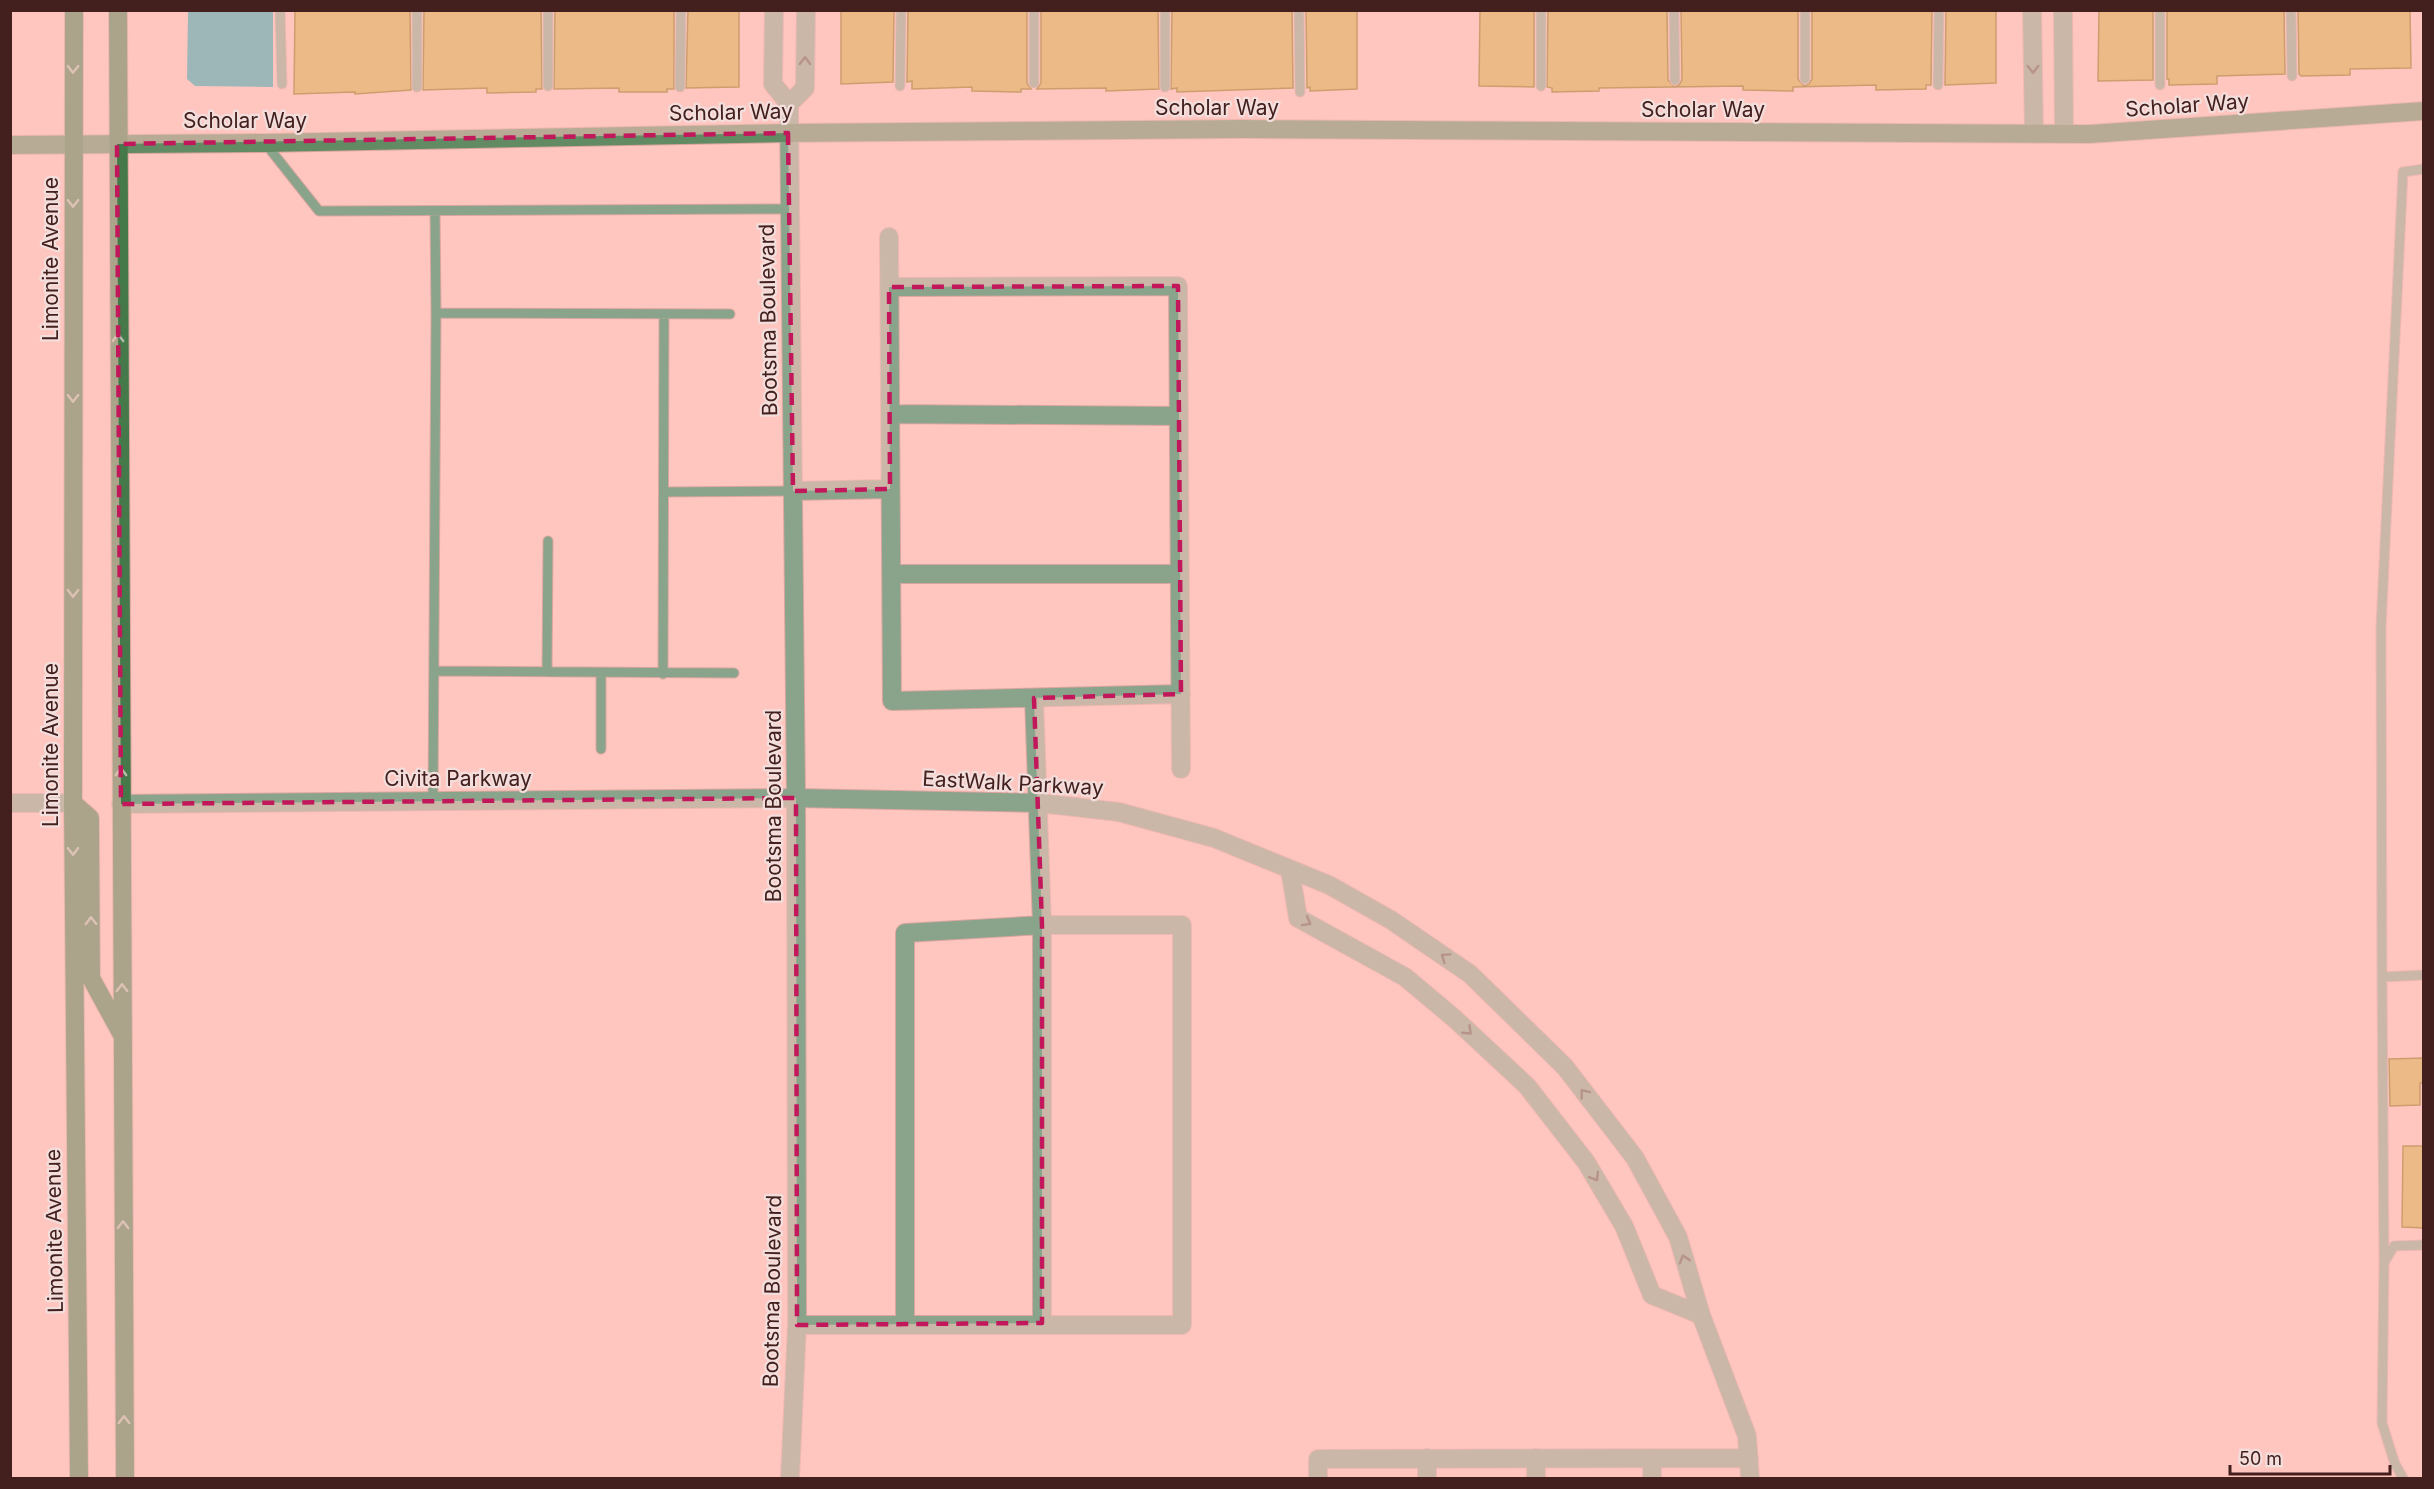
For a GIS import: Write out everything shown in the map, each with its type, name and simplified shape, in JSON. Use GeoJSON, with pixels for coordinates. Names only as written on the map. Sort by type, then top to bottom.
{"type":"FeatureCollection","features":[{"type":"Feature","properties":{"kind":"main road","name":"Limonite Avenue"},"geometry":{"type":"LineString","coordinates":[[74,10],[73,803],[79,1479]]}},
{"type":"Feature","properties":{"kind":"main road"},"geometry":{"type":"LineString","coordinates":[[118,10],[124,1479]]}},
{"type":"Feature","properties":{"kind":"main road"},"geometry":{"type":"LineString","coordinates":[[73,803],[90,818],[91,978],[122,1035]]}},
{"type":"Feature","properties":{"kind":"street"},"geometry":{"type":"LineString","coordinates":[[774,10],[773,84],[789,104],[805,88],[806,10]]}},
{"type":"Feature","properties":{"kind":"street"},"geometry":{"type":"LineString","coordinates":[[2032,10],[2034,134]]}},
{"type":"Feature","properties":{"kind":"street"},"geometry":{"type":"LineString","coordinates":[[2063,10],[2064,134]]}},
{"type":"Feature","properties":{"kind":"street","name":"Bootsma Boulevard"},"geometry":{"type":"LineString","coordinates":[[789,104],[796,798],[797,1325],[790,1479]]}},
{"type":"Feature","properties":{"kind":"street","name":"Scholar Way"},"geometry":{"type":"LineString","coordinates":[[10,145],[265,143],[788,133],[1242,129],[2090,135],[2424,111]]}},
{"type":"Feature","properties":{"kind":"street"},"geometry":{"type":"LineString","coordinates":[[889,237],[892,701],[1180,694]]}},
{"type":"Feature","properties":{"kind":"street"},"geometry":{"type":"LineString","coordinates":[[889,287],[1178,286],[1181,769]]}},
{"type":"Feature","properties":{"kind":"street"},"geometry":{"type":"LineString","coordinates":[[890,414],[1179,416]]}},
{"type":"Feature","properties":{"kind":"street"},"geometry":{"type":"LineString","coordinates":[[793,491],[890,489]]}},
{"type":"Feature","properties":{"kind":"street"},"geometry":{"type":"LineString","coordinates":[[891,573],[1180,573]]}},
{"type":"Feature","properties":{"kind":"street"},"geometry":{"type":"LineString","coordinates":[[1034,698],[1042,925],[1042,1323]]}},
{"type":"Feature","properties":{"kind":"street","name":"Civita Parkway"},"geometry":{"type":"LineString","coordinates":[[121,804],[796,798]]}},
{"type":"Feature","properties":{"kind":"street","name":"EastWalk Parkway"},"geometry":{"type":"LineString","coordinates":[[796,798],[1039,803],[1119,812],[1214,838],[1329,885],[1392,920],[1470,974],[1565,1067],[1635,1158],[1678,1237],[1701,1315],[1747,1436],[1749,1479]]}},
{"type":"Feature","properties":{"kind":"street"},"geometry":{"type":"LineString","coordinates":[[10,803],[73,803]]}},
{"type":"Feature","properties":{"kind":"street"},"geometry":{"type":"LineString","coordinates":[[1290,870],[1298,918],[1405,977],[1455,1019],[1527,1086],[1586,1162],[1624,1226],[1652,1295],[1701,1315]]}},
{"type":"Feature","properties":{"kind":"street"},"geometry":{"type":"LineString","coordinates":[[797,1325],[1042,1323],[1182,1325],[1182,925],[1042,925],[905,933],[905,1324]]}},
{"type":"Feature","properties":{"kind":"street"},"geometry":{"type":"LineString","coordinates":[[1427,1458],[1427,1479]]}},
{"type":"Feature","properties":{"kind":"street"},"geometry":{"type":"LineString","coordinates":[[1536,1458],[1536,1479]]}},
{"type":"Feature","properties":{"kind":"street"},"geometry":{"type":"LineString","coordinates":[[1652,1458],[1652,1479]]}},
{"type":"Feature","properties":{"kind":"street"},"geometry":{"type":"LineString","coordinates":[[1318,1479],[1318,1459],[1749,1458]]}},
{"type":"Feature","properties":{"kind":"lane"},"geometry":{"type":"LineString","coordinates":[[280,10],[282,84]]}},
{"type":"Feature","properties":{"kind":"lane"},"geometry":{"type":"LineString","coordinates":[[417,10],[417,87]]}},
{"type":"Feature","properties":{"kind":"lane"},"geometry":{"type":"LineString","coordinates":[[548,10],[548,86]]}},
{"type":"Feature","properties":{"kind":"lane"},"geometry":{"type":"LineString","coordinates":[[680,87],[681,10]]}},
{"type":"Feature","properties":{"kind":"lane"},"geometry":{"type":"LineString","coordinates":[[900,10],[900,86]]}},
{"type":"Feature","properties":{"kind":"lane"},"geometry":{"type":"LineString","coordinates":[[1034,10],[1034,83]]}},
{"type":"Feature","properties":{"kind":"lane"},"geometry":{"type":"LineString","coordinates":[[1165,10],[1165,87]]}},
{"type":"Feature","properties":{"kind":"lane"},"geometry":{"type":"LineString","coordinates":[[1299,10],[1300,92]]}},
{"type":"Feature","properties":{"kind":"lane"},"geometry":{"type":"LineString","coordinates":[[1541,10],[1541,86]]}},
{"type":"Feature","properties":{"kind":"lane"},"geometry":{"type":"LineString","coordinates":[[1674,10],[1674,80]]}},
{"type":"Feature","properties":{"kind":"lane"},"geometry":{"type":"LineString","coordinates":[[1805,10],[1805,79]]}},
{"type":"Feature","properties":{"kind":"lane"},"geometry":{"type":"LineString","coordinates":[[1938,10],[1938,85]]}},
{"type":"Feature","properties":{"kind":"lane"},"geometry":{"type":"LineString","coordinates":[[2160,10],[2160,85]]}},
{"type":"Feature","properties":{"kind":"lane"},"geometry":{"type":"LineString","coordinates":[[2291,10],[2292,76]]}},
{"type":"Feature","properties":{"kind":"lane"},"geometry":{"type":"LineString","coordinates":[[265,143],[319,211],[789,209]]}},
{"type":"Feature","properties":{"kind":"lane"},"geometry":{"type":"LineString","coordinates":[[2403,1479],[2395,1464],[2382,1423],[2384,1263],[2381,627],[2403,172],[2424,170]]}},
{"type":"Feature","properties":{"kind":"lane"},"geometry":{"type":"LineString","coordinates":[[433,801],[435,211]]}},
{"type":"Feature","properties":{"kind":"lane"},"geometry":{"type":"LineString","coordinates":[[436,313],[730,314]]}},
{"type":"Feature","properties":{"kind":"lane"},"geometry":{"type":"LineString","coordinates":[[663,674],[664,314]]}},
{"type":"Feature","properties":{"kind":"lane"},"geometry":{"type":"LineString","coordinates":[[664,492],[793,491]]}},
{"type":"Feature","properties":{"kind":"lane"},"geometry":{"type":"LineString","coordinates":[[547,672],[548,541]]}},
{"type":"Feature","properties":{"kind":"lane"},"geometry":{"type":"LineString","coordinates":[[434,671],[734,673]]}},
{"type":"Feature","properties":{"kind":"lane"},"geometry":{"type":"LineString","coordinates":[[601,673],[601,749]]}},
{"type":"Feature","properties":{"kind":"lane"},"geometry":{"type":"LineString","coordinates":[[2382,977],[2424,975]]}},
{"type":"Feature","properties":{"kind":"lane"},"geometry":{"type":"LineString","coordinates":[[2384,1263],[2394,1246],[2424,1245]]}},
{"type":"Feature","properties":{"kind":"highlighted area"},"geometry":{"type":"Polygon","coordinates":[[[788,133],[793,491],[890,489],[889,287],[1178,286],[1181,694],[1034,698],[1042,925],[1042,1323],[797,1325],[796,798],[121,804],[117,144],[788,133]]]}},
{"type":"Feature","properties":{"kind":"water"},"geometry":{"type":"Polygon","coordinates":[[[188,11],[273,11],[273,87],[195,86],[187,79],[188,11]]]}},
{"type":"Feature","properties":{"kind":"building"},"geometry":{"type":"Polygon","coordinates":[[[295,10],[410,10],[411,90],[355,94],[355,92],[294,94],[295,10]]]}},
{"type":"Feature","properties":{"kind":"building"},"geometry":{"type":"Polygon","coordinates":[[[424,10],[541,10],[542,89],[536,89],[536,92],[487,93],[487,88],[423,90],[424,10]]]}},
{"type":"Feature","properties":{"kind":"building"},"geometry":{"type":"Polygon","coordinates":[[[555,10],[674,10],[674,89],[667,89],[667,92],[619,92],[619,88],[554,89],[555,10]]]}},
{"type":"Feature","properties":{"kind":"building"},"geometry":{"type":"Polygon","coordinates":[[[688,10],[739,10],[739,87],[686,88],[688,10]]]}},
{"type":"Feature","properties":{"kind":"building"},"geometry":{"type":"Polygon","coordinates":[[[841,10],[894,10],[893,82],[841,84],[841,10]]]}},
{"type":"Feature","properties":{"kind":"building"},"geometry":{"type":"Polygon","coordinates":[[[908,10],[1027,10],[1027,83],[1031,89],[1021,89],[1021,92],[972,91],[972,87],[912,89],[912,81],[907,82],[908,10]]]}},
{"type":"Feature","properties":{"kind":"building"},"geometry":{"type":"Polygon","coordinates":[[[1041,10],[1158,10],[1159,89],[1106,91],[1106,88],[1037,89],[1041,83],[1041,10]]]}},
{"type":"Feature","properties":{"kind":"building"},"geometry":{"type":"Polygon","coordinates":[[[1172,10],[1292,10],[1293,88],[1177,92],[1177,88],[1171,89],[1172,10]]]}},
{"type":"Feature","properties":{"kind":"building"},"geometry":{"type":"Polygon","coordinates":[[[1306,10],[1357,10],[1357,89],[1310,91],[1310,87],[1307,88],[1306,10]]]}},
{"type":"Feature","properties":{"kind":"building"},"geometry":{"type":"Polygon","coordinates":[[[1480,10],[1534,10],[1534,87],[1479,86],[1480,10]]]}},
{"type":"Feature","properties":{"kind":"building"},"geometry":{"type":"Polygon","coordinates":[[[1548,10],[1667,10],[1668,80],[1675,87],[1599,88],[1599,91],[1552,92],[1552,88],[1547,87],[1548,10]]]}},
{"type":"Feature","properties":{"kind":"building"},"geometry":{"type":"Polygon","coordinates":[[[1681,10],[1798,10],[1798,79],[1804,86],[1812,79],[1812,10],[1932,10],[1931,85],[1926,85],[1926,89],[1876,90],[1876,85],[1793,87],[1793,91],[1743,90],[1743,86],[1675,87],[1682,80],[1681,10]]]}},
{"type":"Feature","properties":{"kind":"building"},"geometry":{"type":"Polygon","coordinates":[[[1946,10],[1996,10],[1996,83],[1945,85],[1946,10]]]}},
{"type":"Feature","properties":{"kind":"building"},"geometry":{"type":"Polygon","coordinates":[[[2099,10],[2153,10],[2153,80],[2098,81],[2099,10]]]}},
{"type":"Feature","properties":{"kind":"building"},"geometry":{"type":"Polygon","coordinates":[[[2167,10],[2284,10],[2285,74],[2217,76],[2217,84],[2169,85],[2169,79],[2167,79],[2167,10]]]}},
{"type":"Feature","properties":{"kind":"building"},"geometry":{"type":"Polygon","coordinates":[[[2298,10],[2410,10],[2411,68],[2350,69],[2350,75],[2301,76],[2299,74],[2298,10]]]}},
{"type":"Feature","properties":{"kind":"building"},"geometry":{"type":"Polygon","coordinates":[[[2424,1058],[2424,1083],[2420,1083],[2420,1105],[2390,1106],[2389,1059],[2424,1058]]]}},
{"type":"Feature","properties":{"kind":"building"},"geometry":{"type":"Polygon","coordinates":[[[2403,1146],[2424,1146],[2424,1228],[2402,1227],[2403,1146]]]}}]}
